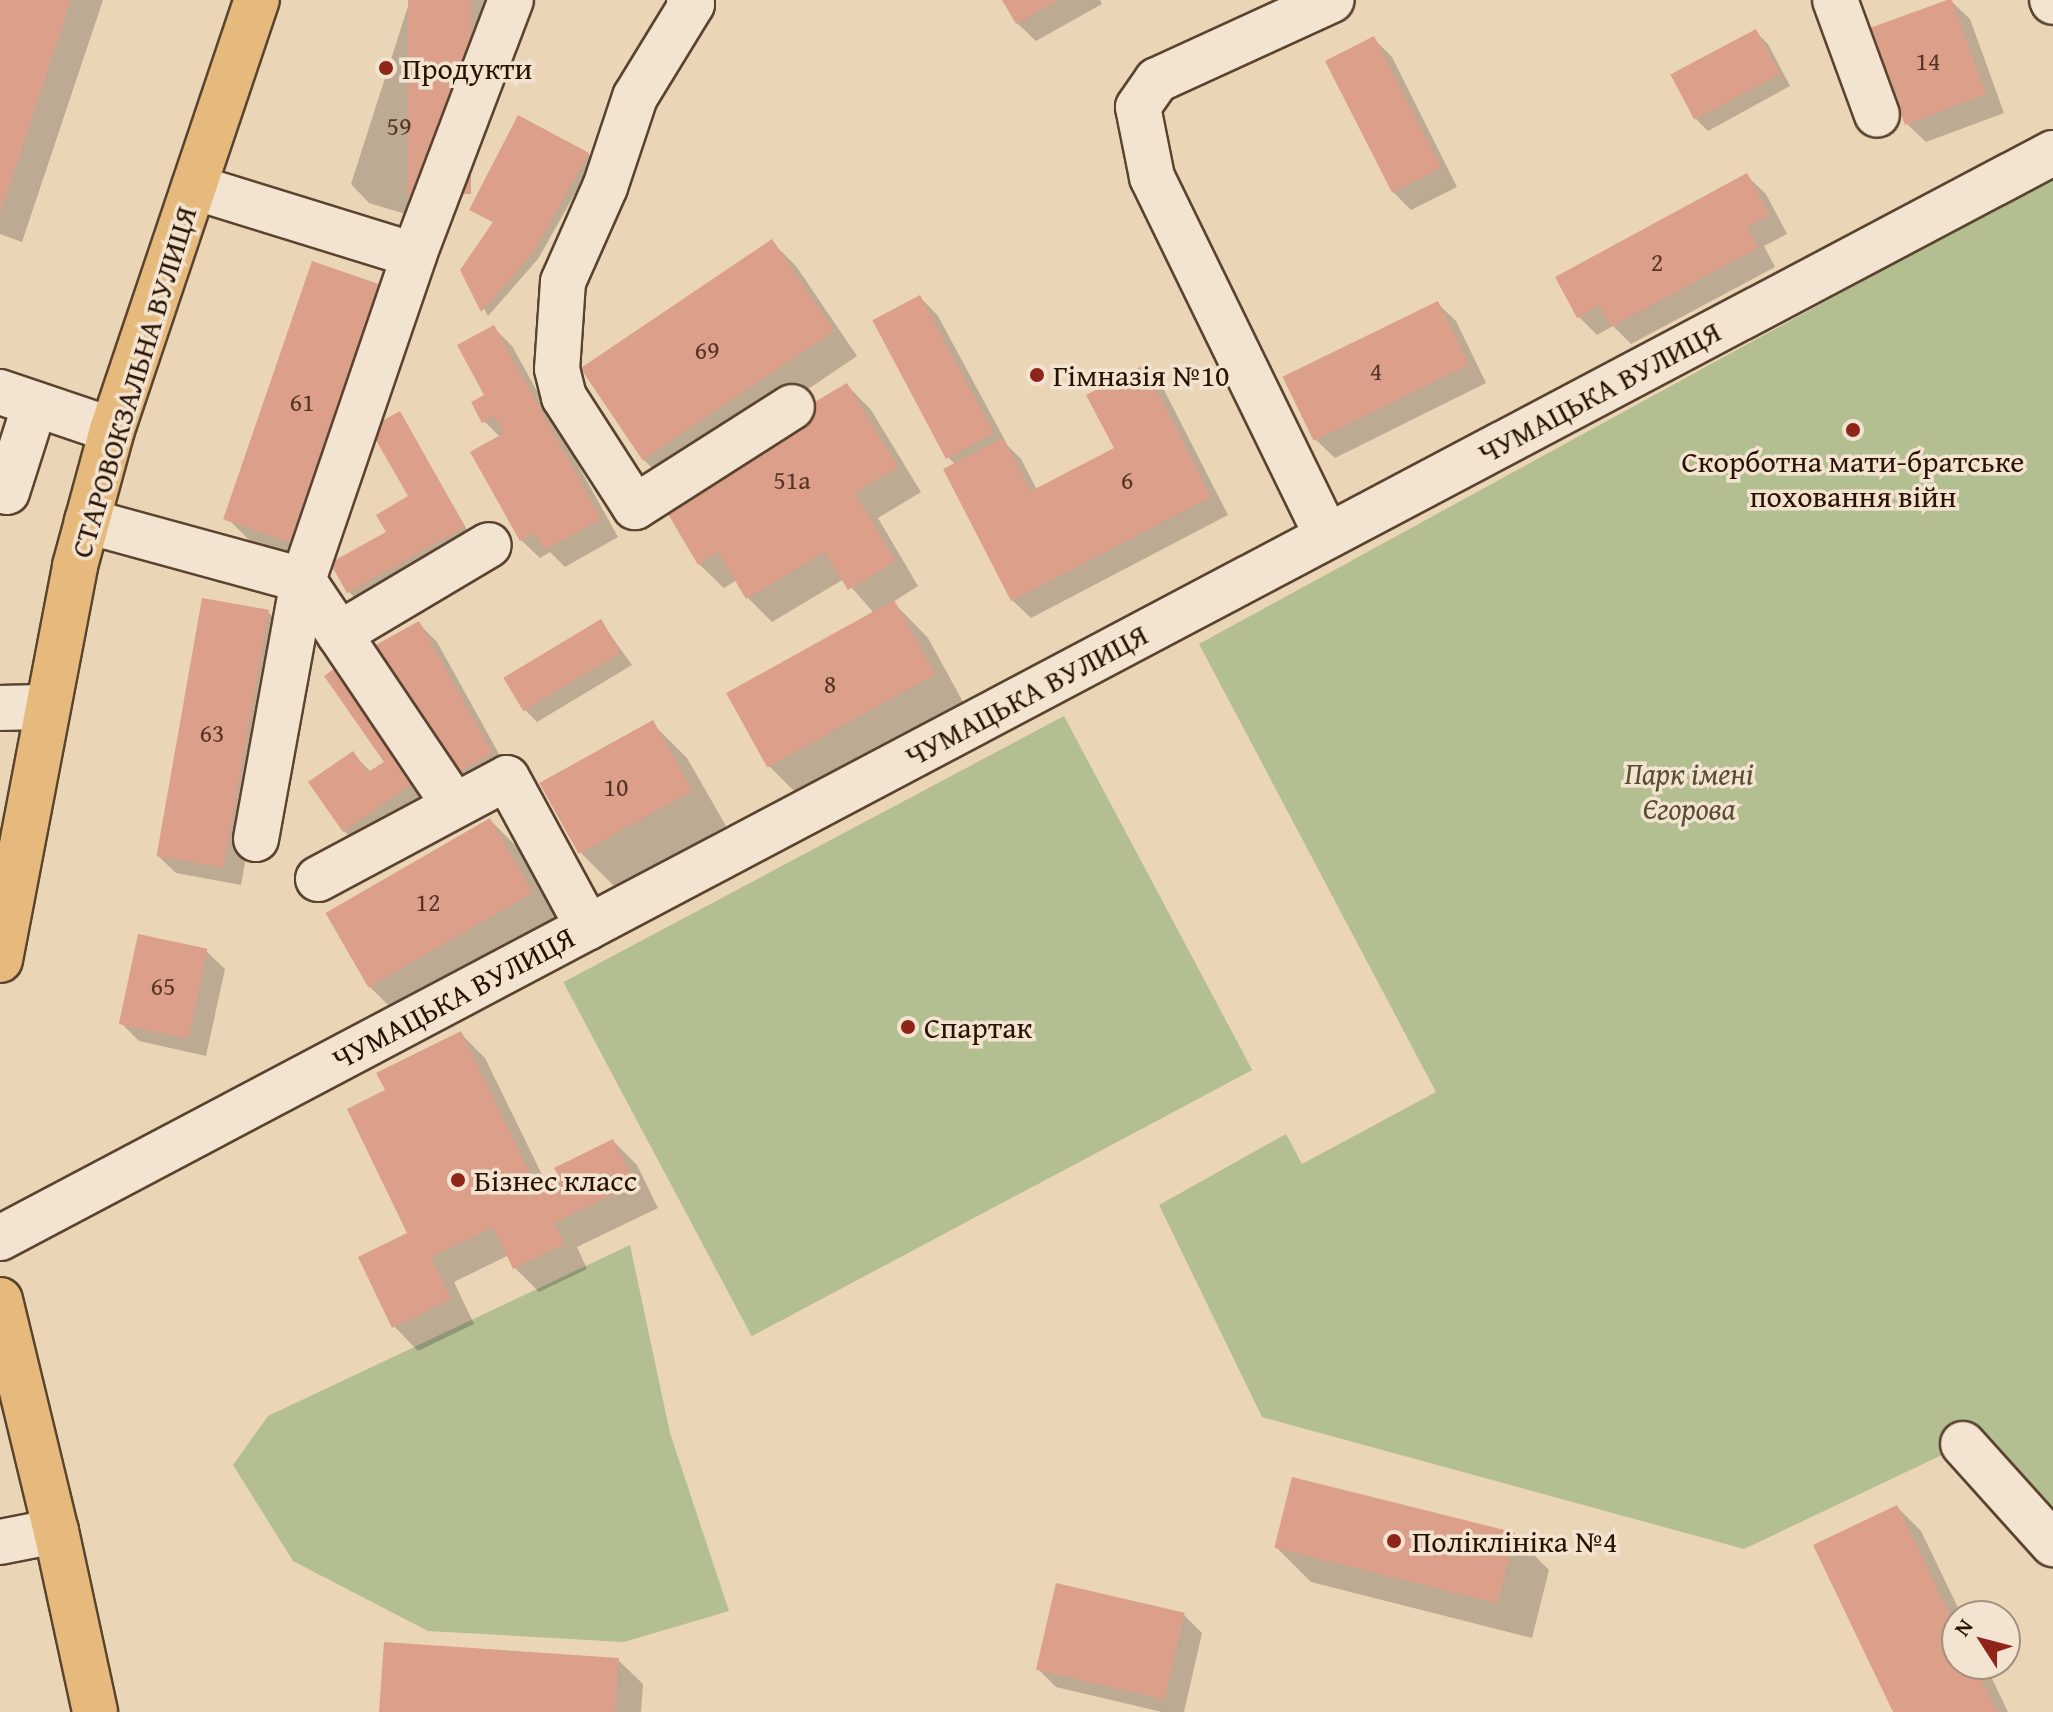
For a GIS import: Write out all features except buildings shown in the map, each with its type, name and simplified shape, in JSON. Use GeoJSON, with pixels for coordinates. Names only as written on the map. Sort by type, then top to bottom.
{"type":"FeatureCollection","features":[{"type":"Feature","properties":{"kind":"main road","name":"СТАРОВОКЗАЛЬНА ВУЛИЦЯ"},"geometry":{"type":"LineString","coordinates":[[0,960],[46,707],[87,521],[112,430],[257,0]]}},
{"type":"Feature","properties":{"kind":"main road"},"geometry":{"type":"LineString","coordinates":[[0,1300],[56,1531],[95,1712]]}},
{"type":"Feature","properties":{"kind":"street"},"geometry":{"type":"LineString","coordinates":[[256,839],[303,580],[414,255],[511,0]]}},
{"type":"Feature","properties":{"kind":"street"},"geometry":{"type":"LineString","coordinates":[[689,0],[692,4],[635,97],[605,187],[563,282],[557,369],[564,397],[635,507],[792,407]]}},
{"type":"Feature","properties":{"kind":"street"},"geometry":{"type":"LineString","coordinates":[[1327,536],[1152,177],[1138,107],[1157,80],[1332,0]]}},
{"type":"Feature","properties":{"kind":"street"},"geometry":{"type":"LineString","coordinates":[[1842,2],[1877,115]]}},
{"type":"Feature","properties":{"kind":"street","name":"ЧУМАЦЬКА ВУЛИЦЯ"},"geometry":{"type":"LineString","coordinates":[[0,1238],[2053,153]]}},
{"type":"Feature","properties":{"kind":"street"},"geometry":{"type":"LineString","coordinates":[[194,187],[414,255]]}},
{"type":"Feature","properties":{"kind":"street"},"geometry":{"type":"LineString","coordinates":[[7,492],[18,398],[112,430]]}},
{"type":"Feature","properties":{"kind":"street"},"geometry":{"type":"LineString","coordinates":[[87,521],[303,580],[454,805]]}},
{"type":"Feature","properties":{"kind":"street"},"geometry":{"type":"LineString","coordinates":[[339,634],[489,545]]}},
{"type":"Feature","properties":{"kind":"street"},"geometry":{"type":"LineString","coordinates":[[0,708],[46,707]]}},
{"type":"Feature","properties":{"kind":"street"},"geometry":{"type":"LineString","coordinates":[[318,879],[507,778],[588,927]]}},
{"type":"Feature","properties":{"kind":"street"},"geometry":{"type":"LineString","coordinates":[[1963,1444],[2053,1544]]}},
{"type":"Feature","properties":{"kind":"street"},"geometry":{"type":"LineString","coordinates":[[0,1542],[56,1531]]}},
{"type":"Feature","properties":{"kind":"green space","name":"Парк імені Єгорова"},"geometry":{"type":"Polygon","coordinates":[[[2053,177],[2053,1544],[1963,1445],[1744,1549],[1262,1417],[1159,1205],[1286,1134],[1302,1164],[1436,1092],[1199,644],[2053,177]]]}},
{"type":"Feature","properties":{"kind":"green space","name":"Спартак"},"geometry":{"type":"Polygon","coordinates":[[[1064,716],[1252,1070],[752,1336],[563,982],[1064,716]]]}},
{"type":"Feature","properties":{"kind":"green space"},"geometry":{"type":"Polygon","coordinates":[[[630,1245],[670,1433],[729,1611],[624,1642],[428,1631],[293,1561],[233,1465],[268,1416],[630,1245]]]}},
{"type":"Feature","properties":{"kind":"place","name":"Продукти"},"geometry":{"type":"Point","coordinates":[386,68]}},
{"type":"Feature","properties":{"kind":"place","name":"Гімназія №10"},"geometry":{"type":"Point","coordinates":[1037,375]}},
{"type":"Feature","properties":{"kind":"place","name":"Скорботна мати-братське поховання війн"},"geometry":{"type":"Point","coordinates":[1853,430]}},
{"type":"Feature","properties":{"kind":"place","name":"Спартак"},"geometry":{"type":"Point","coordinates":[908,1027]}},
{"type":"Feature","properties":{"kind":"place","name":"Бізнес класс"},"geometry":{"type":"Point","coordinates":[458,1180]}},
{"type":"Feature","properties":{"kind":"place","name":"Поліклініка №4"},"geometry":{"type":"Point","coordinates":[1394,1541]}}]}
